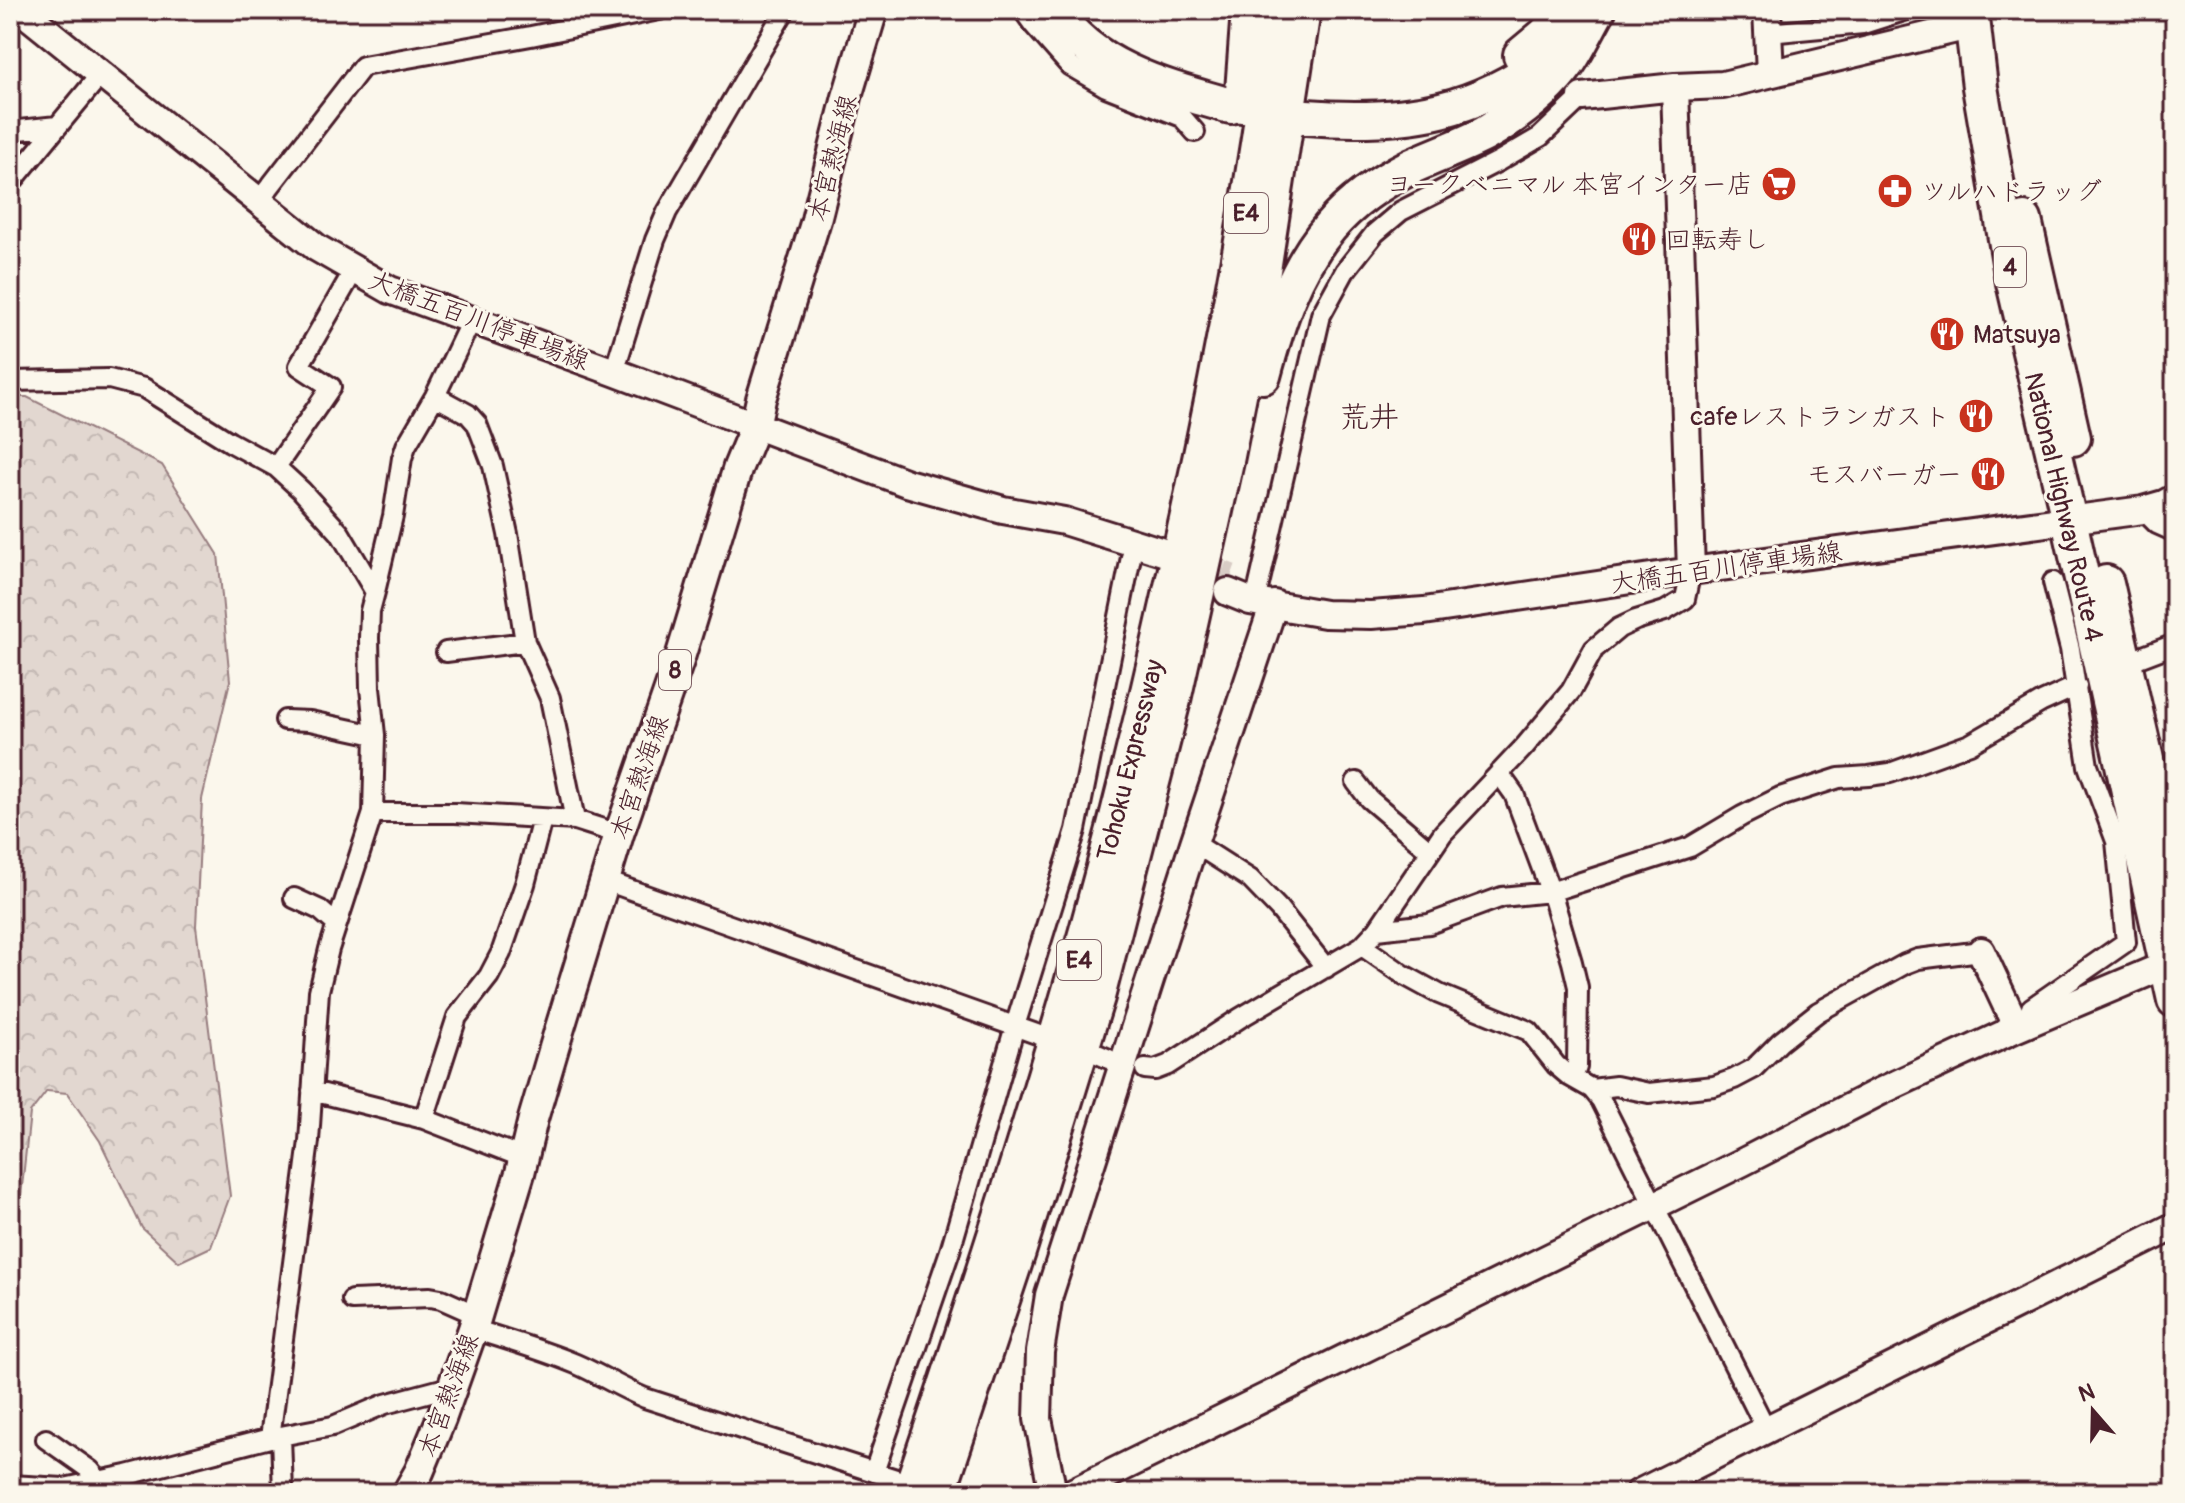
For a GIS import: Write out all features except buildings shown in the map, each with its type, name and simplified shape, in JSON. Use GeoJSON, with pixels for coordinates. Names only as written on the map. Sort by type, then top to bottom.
{"type":"FeatureCollection","features":[{"type":"Feature","properties":{"kind":"highway"},"geometry":{"type":"LineString","coordinates":[[1054,10],[1072,34],[1115,65],[1148,81],[1232,97],[1126,52],[1106,39],[1075,10]]}},
{"type":"Feature","properties":{"kind":"highway"},"geometry":{"type":"LineString","coordinates":[[1210,416],[1245,81],[1249,10]]}},
{"type":"Feature","properties":{"kind":"highway","name":"Tohoku Expressway"},"geometry":{"type":"LineString","coordinates":[[903,1486],[995,1238],[1071,987],[1148,692],[1210,416],[1259,138],[1277,10]]}},
{"type":"Feature","properties":{"kind":"highway","name":"Tohoku Expressway"},"geometry":{"type":"LineString","coordinates":[[938,1493],[1018,1252],[1097,997],[1173,700],[1226,461],[1262,277],[1303,10]]}},
{"type":"Feature","properties":{"kind":"highway"},"geometry":{"type":"LineString","coordinates":[[1173,700],[1225,537],[1263,373],[1281,315],[1314,247],[1342,214],[1377,185],[1483,135],[1511,117],[1553,81],[1569,62],[1585,14]]}},
{"type":"Feature","properties":{"kind":"highway"},"geometry":{"type":"LineString","coordinates":[[1306,109],[1339,120],[1403,117],[1489,95],[1536,68],[1585,14]]}},
{"type":"Feature","properties":{"kind":"highway","name":"National Highway Route 4"},"geometry":{"type":"LineString","coordinates":[[1979,15],[1980,87],[2012,274],[2080,518],[2125,663],[2175,887]]}},
{"type":"Feature","properties":{"kind":"highway","name":"National Highway Route 4"},"geometry":{"type":"LineString","coordinates":[[2080,518],[2175,1000]]}},
{"type":"Feature","properties":{"kind":"main road","name":"本宮熱海線"},"geometry":{"type":"LineString","coordinates":[[407,1493],[435,1433],[475,1322],[619,834],[679,661],[738,467],[755,426],[816,220],[873,10]]}},
{"type":"Feature","properties":{"kind":"street","name":"大橋五百川停車場線"},"geometry":{"type":"LineString","coordinates":[[21,10],[317,248],[390,290],[907,483],[1003,510],[1064,521],[1161,559],[1131,557],[1003,510]]}},
{"type":"Feature","properties":{"kind":"street"},"geometry":{"type":"LineString","coordinates":[[258,202],[363,66],[659,10]]}},
{"type":"Feature","properties":{"kind":"street"},"geometry":{"type":"LineString","coordinates":[[614,372],[655,240],[667,212],[785,10]]}},
{"type":"Feature","properties":{"kind":"street"},"geometry":{"type":"LineString","coordinates":[[1023,10],[1059,55],[1078,71],[1106,87],[1182,117],[1195,132]]}},
{"type":"Feature","properties":{"kind":"street"},"geometry":{"type":"LineString","coordinates":[[1770,73],[1768,22],[1863,24],[1907,10]]}},
{"type":"Feature","properties":{"kind":"street"},"geometry":{"type":"LineString","coordinates":[[1053,1493],[1038,1419],[1040,1352],[1049,1295],[1194,843],[1266,597],[1321,315],[1345,271],[1375,233],[1401,211],[1540,137],[1582,97],[1723,85],[1979,15]]}},
{"type":"Feature","properties":{"kind":"street"},"geometry":{"type":"LineString","coordinates":[[10,184],[100,75]]}},
{"type":"Feature","properties":{"kind":"street"},"geometry":{"type":"LineString","coordinates":[[1145,1069],[1155,1070],[1168,1065],[1240,1018],[1362,946],[1377,930],[1429,850],[1571,691],[1594,649],[1619,628],[1665,611],[1685,599],[1691,571],[1675,87]]}},
{"type":"Feature","properties":{"kind":"street"},"geometry":{"type":"LineString","coordinates":[[10,131],[57,126]]}},
{"type":"Feature","properties":{"kind":"street"},"geometry":{"type":"LineString","coordinates":[[276,467],[331,387],[299,366],[354,270]]}},
{"type":"Feature","properties":{"kind":"street"},"geometry":{"type":"LineString","coordinates":[[283,1493],[275,1437],[309,1141],[319,991],[336,924],[373,813],[375,735],[370,688],[370,611],[406,446],[435,396],[471,321]]}},
{"type":"Feature","properties":{"kind":"street"},"geometry":{"type":"LineString","coordinates":[[10,381],[109,379],[144,388],[276,467],[340,533],[375,592]]}},
{"type":"Feature","properties":{"kind":"street"},"geometry":{"type":"LineString","coordinates":[[435,396],[468,414],[477,424],[493,466],[508,534],[525,642],[550,698],[575,820]]}},
{"type":"Feature","properties":{"kind":"street","name":"大橋五百川停車場線"},"geometry":{"type":"LineString","coordinates":[[1229,584],[1250,601],[1266,597],[1325,614],[1424,611],[1691,571],[2143,510],[2175,498]]}},
{"type":"Feature","properties":{"kind":"street"},"geometry":{"type":"LineString","coordinates":[[2143,510],[2157,524],[2175,532]]}},
{"type":"Feature","properties":{"kind":"street"},"geometry":{"type":"LineString","coordinates":[[874,1472],[950,1251],[1076,830],[1131,557]]}},
{"type":"Feature","properties":{"kind":"street"},"geometry":{"type":"LineString","coordinates":[[2022,1026],[2031,1008],[2132,940],[2116,841],[2088,766],[2070,649],[2053,582]]}},
{"type":"Feature","properties":{"kind":"street"},"geometry":{"type":"LineString","coordinates":[[446,652],[525,642]]}},
{"type":"Feature","properties":{"kind":"street"},"geometry":{"type":"LineString","coordinates":[[2125,663],[2175,644]]}},
{"type":"Feature","properties":{"kind":"street"},"geometry":{"type":"LineString","coordinates":[[1377,930],[1429,924],[1502,897],[1550,892],[1690,847],[1742,816],[1812,785],[1839,778],[1890,773],[1970,744],[2042,702],[2077,686]]}},
{"type":"Feature","properties":{"kind":"street"},"geometry":{"type":"LineString","coordinates":[[285,720],[310,721],[375,735]]}},
{"type":"Feature","properties":{"kind":"street"},"geometry":{"type":"LineString","coordinates":[[1499,773],[1514,794],[1554,901],[1578,987],[1577,1067],[1573,1078]]}},
{"type":"Feature","properties":{"kind":"street"},"geometry":{"type":"LineString","coordinates":[[1356,782],[1369,799],[1429,850]]}},
{"type":"Feature","properties":{"kind":"street"},"geometry":{"type":"LineString","coordinates":[[373,813],[455,813],[575,820],[619,834]]}},
{"type":"Feature","properties":{"kind":"street"},"geometry":{"type":"LineString","coordinates":[[424,1119],[457,1017],[489,976],[501,953],[525,884],[542,819]]}},
{"type":"Feature","properties":{"kind":"street"},"geometry":{"type":"LineString","coordinates":[[1194,843],[1250,879],[1279,909],[1326,968]]}},
{"type":"Feature","properties":{"kind":"street"},"geometry":{"type":"LineString","coordinates":[[606,881],[1042,1036]]}},
{"type":"Feature","properties":{"kind":"street"},"geometry":{"type":"LineString","coordinates":[[294,898],[320,910],[336,924]]}},
{"type":"Feature","properties":{"kind":"street"},"geometry":{"type":"LineString","coordinates":[[1362,946],[1439,994],[1529,1031],[1556,1065],[1592,1089],[1601,1100],[1766,1429]]}},
{"type":"Feature","properties":{"kind":"street"},"geometry":{"type":"LineString","coordinates":[[1592,1089],[1616,1086],[1649,1093],[1714,1086],[1734,1079],[1753,1069],[1780,1042],[1818,1012],[1905,964],[1932,957],[1981,951],[2022,1026]]}},
{"type":"Feature","properties":{"kind":"street"},"geometry":{"type":"LineString","coordinates":[[1071,1493],[1879,1092],[2022,1026],[2166,965]]}},
{"type":"Feature","properties":{"kind":"street"},"geometry":{"type":"LineString","coordinates":[[312,1091],[424,1119],[524,1158]]}},
{"type":"Feature","properties":{"kind":"street"},"geometry":{"type":"LineString","coordinates":[[1639,1493],[2175,1226]]}},
{"type":"Feature","properties":{"kind":"street"},"geometry":{"type":"LineString","coordinates":[[352,1300],[441,1299],[475,1322],[579,1365],[622,1389],[874,1472],[903,1486]]}},
{"type":"Feature","properties":{"kind":"street"},"geometry":{"type":"LineString","coordinates":[[10,1485],[64,1488],[131,1474],[275,1437],[333,1426],[385,1404],[453,1386]]}},
{"type":"Feature","properties":{"kind":"street"},"geometry":{"type":"LineString","coordinates":[[46,1439],[90,1470],[99,1481]]}},
{"type":"Feature","properties":{"kind":"street"},"geometry":{"type":"LineString","coordinates":[[129,1493],[131,1474]]}},
{"type":"Feature","properties":{"kind":"green space"},"geometry":{"type":"Polygon","coordinates":[[[10,397],[27,397],[162,465],[218,554],[230,681],[202,799],[196,926],[230,1196],[211,1247],[179,1262],[142,1228],[100,1141],[67,1093],[47,1091],[30,1113],[18,1224],[10,1255],[10,397]]]}},
{"type":"Feature","properties":{"kind":"tunnel"},"geometry":{"type":"LineString","coordinates":[[1185,560],[1231,577]]}},
{"type":"Feature","properties":{"kind":"place","name":"ヨークベニマル 本宮インター店"},"geometry":{"type":"Point","coordinates":[1779,184]}},
{"type":"Feature","properties":{"kind":"place","name":"ツルハドラッグ"},"geometry":{"type":"Point","coordinates":[1895,191]}},
{"type":"Feature","properties":{"kind":"place","name":"回転寿し"},"geometry":{"type":"Point","coordinates":[1639,239]}},
{"type":"Feature","properties":{"kind":"place","name":"Matsuya"},"geometry":{"type":"Point","coordinates":[1947,334]}},
{"type":"Feature","properties":{"kind":"place","name":"cafeレストランガスト"},"geometry":{"type":"Point","coordinates":[1976,416]}},
{"type":"Feature","properties":{"kind":"place","name":"モスバーガー"},"geometry":{"type":"Point","coordinates":[1988,474]}},
{"type":"Feature","properties":{"kind":"district","name":"荒井"},"geometry":{"type":"Point","coordinates":[1369,417]}}]}
